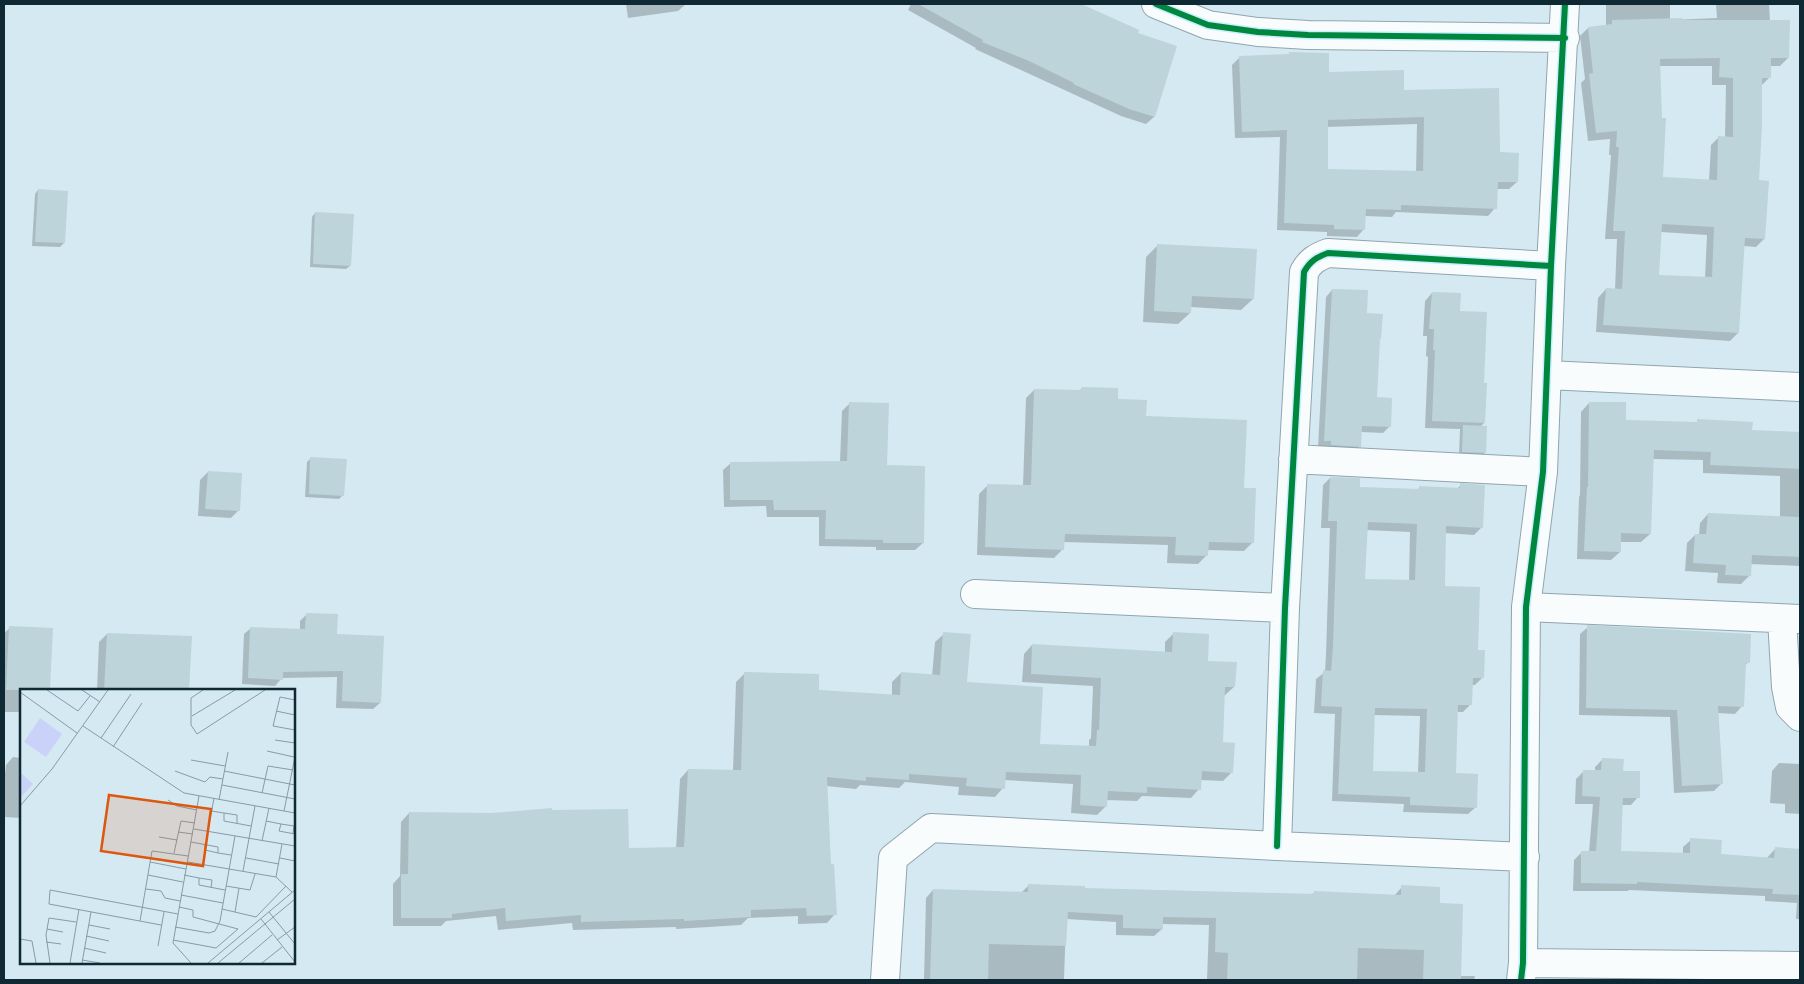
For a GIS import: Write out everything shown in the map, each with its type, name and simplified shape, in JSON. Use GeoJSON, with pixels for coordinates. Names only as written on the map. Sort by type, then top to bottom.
{"type":"FeatureCollection","features":[{"type":"Feature","properties":{"kind":"street"},"geometry":{"type":"LineString","coordinates":[[1156,4],[1208,25],[1258,32],[1308,35],[1564,38]]}},
{"type":"Feature","properties":{"kind":"street"},"geometry":{"type":"LineString","coordinates":[[1565,4],[1551,266],[1543,472],[1526,606],[1525,858],[1522,972],[1800,966]]}},
{"type":"Feature","properties":{"kind":"street"},"geometry":{"type":"LineString","coordinates":[[1277,846],[1285,608],[1304,272],[1309,263],[1328,253],[1551,266]]}},
{"type":"Feature","properties":{"kind":"street"},"geometry":{"type":"LineString","coordinates":[[1547,375],[1800,387]]}},
{"type":"Feature","properties":{"kind":"street"},"geometry":{"type":"LineString","coordinates":[[1293,459],[1543,472]]}},
{"type":"Feature","properties":{"kind":"street"},"geometry":{"type":"LineString","coordinates":[[975,594],[1285,608]]}},
{"type":"Feature","properties":{"kind":"street"},"geometry":{"type":"LineString","coordinates":[[1526,606],[1791,619],[1786,686],[1790,707],[1800,717]]}},
{"type":"Feature","properties":{"kind":"street"},"geometry":{"type":"LineString","coordinates":[[885,980],[893,858],[931,828],[1525,858]]}},
{"type":"Feature","properties":{"kind":"building"},"geometry":{"type":"Polygon","coordinates":[[[918,4],[1081,4],[1139,30],[1138,33],[1177,46],[1155,117],[1129,109],[1073,84],[1029,61],[982,42],[983,40],[918,4]]]}},
{"type":"Feature","properties":{"kind":"building"},"geometry":{"type":"Polygon","coordinates":[[[1682,18],[1683,20],[1790,20],[1789,58],[1771,58],[1771,78],[1762,78],[1759,180],[1769,181],[1765,239],[1745,238],[1739,333],[1603,325],[1606,288],[1622,289],[1625,231],[1613,231],[1619,147],[1616,147],[1617,131],[1596,133],[1589,74],[1593,73],[1588,27],[1612,24],[1612,20],[1682,18]],[[1720,58],[1660,59],[1662,118],[1666,118],[1663,177],[1717,180],[1718,136],[1733,137],[1733,78],[1719,77],[1720,58]],[[1662,224],[1659,275],[1712,277],[1714,227],[1662,224]]]}},
{"type":"Feature","properties":{"kind":"building"},"geometry":{"type":"Polygon","coordinates":[[[1289,52],[1329,53],[1329,72],[1404,70],[1404,90],[1499,88],[1500,152],[1519,153],[1518,182],[1498,182],[1497,209],[1401,205],[1401,210],[1366,209],[1365,230],[1334,229],[1334,225],[1284,223],[1287,130],[1242,132],[1239,56],[1289,54],[1289,52]],[[1424,117],[1328,120],[1328,169],[1423,171],[1424,117]]]}},
{"type":"Feature","properties":{"kind":"building"},"geometry":{"type":"Polygon","coordinates":[[[38,189],[68,191],[65,243],[35,242],[38,189]]]}},
{"type":"Feature","properties":{"kind":"building"},"geometry":{"type":"Polygon","coordinates":[[[315,212],[354,214],[351,266],[313,264],[315,212]]]}},
{"type":"Feature","properties":{"kind":"building"},"geometry":{"type":"Polygon","coordinates":[[[1157,244],[1257,249],[1254,299],[1192,296],[1191,313],[1154,311],[1157,244]]]}},
{"type":"Feature","properties":{"kind":"building"},"geometry":{"type":"Polygon","coordinates":[[[1332,289],[1368,290],[1367,313],[1383,314],[1377,397],[1392,398],[1391,427],[1362,426],[1361,447],[1331,445],[1331,441],[1324,441],[1332,289]]]}},
{"type":"Feature","properties":{"kind":"building"},"geometry":{"type":"Polygon","coordinates":[[[1432,292],[1461,293],[1460,311],[1487,312],[1484,383],[1487,383],[1485,423],[1432,421],[1435,350],[1433,350],[1434,329],[1429,329],[1432,292]]]}},
{"type":"Feature","properties":{"kind":"building"},"geometry":{"type":"Polygon","coordinates":[[[1082,387],[1118,388],[1118,399],[1147,400],[1146,416],[1247,420],[1244,488],[1256,488],[1254,543],[1209,542],[1208,556],[1175,555],[1176,537],[1065,534],[1064,550],[985,547],[987,484],[1031,485],[1034,389],[1082,390],[1082,387]]]}},
{"type":"Feature","properties":{"kind":"building"},"geometry":{"type":"Polygon","coordinates":[[[849,402],[889,403],[887,465],[925,466],[924,543],[883,543],[883,540],[825,539],[826,510],[774,510],[773,500],[730,500],[730,462],[847,461],[849,402]]]}},
{"type":"Feature","properties":{"kind":"building"},"geometry":{"type":"Polygon","coordinates":[[[1589,402],[1626,402],[1626,420],[1697,422],[1697,419],[1753,422],[1752,430],[1800,432],[1800,469],[1710,465],[1711,452],[1654,450],[1651,534],[1621,533],[1621,552],[1584,551],[1588,487],[1589,402]]]}},
{"type":"Feature","properties":{"kind":"building"},"geometry":{"type":"Polygon","coordinates":[[[1463,425],[1487,426],[1486,453],[1462,452],[1463,425]]]}},
{"type":"Feature","properties":{"kind":"building"},"geometry":{"type":"Polygon","coordinates":[[[310,457],[347,459],[344,496],[309,494],[310,457]]]}},
{"type":"Feature","properties":{"kind":"building"},"geometry":{"type":"Polygon","coordinates":[[[208,471],[242,473],[240,511],[205,509],[208,471]]]}},
{"type":"Feature","properties":{"kind":"building"},"geometry":{"type":"Polygon","coordinates":[[[1330,477],[1360,478],[1360,487],[1419,489],[1419,486],[1460,488],[1460,483],[1485,485],[1483,528],[1446,526],[1445,586],[1480,587],[1478,650],[1485,650],[1484,678],[1473,678],[1472,705],[1458,705],[1456,773],[1478,774],[1477,808],[1410,805],[1410,797],[1338,794],[1342,707],[1321,706],[1323,670],[1331,671],[1333,646],[1337,521],[1328,521],[1330,477]],[[1368,522],[1365,579],[1415,580],[1417,524],[1368,522]],[[1375,708],[1373,771],[1425,772],[1427,709],[1375,708]]]}},
{"type":"Feature","properties":{"kind":"building"},"geometry":{"type":"Polygon","coordinates":[[[1708,513],[1800,517],[1800,557],[1752,555],[1751,576],[1725,575],[1726,565],[1693,563],[1695,534],[1706,534],[1708,513]]]}},
{"type":"Feature","properties":{"kind":"building"},"geometry":{"type":"Polygon","coordinates":[[[306,613],[338,614],[337,634],[384,636],[381,703],[342,701],[343,671],[283,672],[283,680],[248,678],[250,627],[305,629],[306,613]]]}},
{"type":"Feature","properties":{"kind":"building"},"geometry":{"type":"Polygon","coordinates":[[[1587,625],[1751,634],[1750,663],[1746,663],[1744,707],[1718,706],[1723,784],[1682,786],[1677,710],[1586,708],[1587,625]]]}},
{"type":"Feature","properties":{"kind":"building"},"geometry":{"type":"Polygon","coordinates":[[[9,626],[53,628],[50,689],[6,690],[9,626]]]}},
{"type":"Feature","properties":{"kind":"building"},"geometry":{"type":"Polygon","coordinates":[[[943,632],[971,634],[967,682],[1043,687],[1040,744],[1096,746],[1097,730],[1099,730],[1101,678],[1031,674],[1032,644],[1172,652],[1173,632],[1209,634],[1208,661],[1237,662],[1235,687],[1225,687],[1223,742],[1235,743],[1233,773],[1202,771],[1201,790],[1147,787],[1147,793],[1108,791],[1107,807],[1080,805],[1081,775],[1006,772],[1005,789],[966,786],[967,778],[909,774],[909,780],[866,777],[866,781],[827,777],[831,864],[834,864],[837,915],[807,916],[806,908],[751,910],[751,917],[684,921],[684,919],[581,922],[581,915],[506,921],[505,908],[452,914],[452,918],[401,918],[401,874],[408,874],[409,812],[492,813],[552,808],[552,810],[628,809],[629,848],[684,847],[688,769],[741,770],[744,672],[819,674],[819,690],[900,695],[901,672],[940,675],[943,632]]]}},
{"type":"Feature","properties":{"kind":"building"},"geometry":{"type":"Polygon","coordinates":[[[107,633],[192,636],[189,689],[104,689],[107,633]]]}},
{"type":"Feature","properties":{"kind":"building"},"geometry":{"type":"Polygon","coordinates":[[[1602,758],[1624,759],[1623,771],[1640,771],[1640,798],[1623,798],[1621,851],[1690,853],[1690,838],[1722,840],[1721,854],[1774,858],[1775,847],[1800,849],[1800,895],[1772,894],[1773,889],[1637,882],[1637,884],[1581,883],[1581,851],[1596,851],[1600,797],[1582,796],[1583,770],[1601,770],[1602,758]]]}},
{"type":"Feature","properties":{"kind":"building"},"geometry":{"type":"Polygon","coordinates":[[[1028,884],[1085,886],[1085,888],[1314,894],[1314,891],[1401,895],[1401,885],[1440,887],[1440,903],[1463,904],[1461,980],[1423,980],[1424,950],[1358,948],[1357,980],[1227,980],[1228,953],[1215,952],[1216,918],[1163,917],[1163,929],[1123,928],[1123,915],[1068,912],[1066,946],[989,944],[988,980],[930,980],[933,889],[1028,892],[1028,884]]]}},
{"type":"Feature","properties":{"kind":"cycle path"},"geometry":{"type":"LineString","coordinates":[[1156,4],[1208,25],[1258,32],[1308,35],[1565,38]]}},
{"type":"Feature","properties":{"kind":"cycle path"},"geometry":{"type":"LineString","coordinates":[[1521,980],[1523,963],[1526,607],[1543,472],[1551,266],[1565,4]]}},
{"type":"Feature","properties":{"kind":"cycle path"},"geometry":{"type":"LineString","coordinates":[[1277,846],[1285,608],[1304,272],[1314,260],[1328,253],[1551,266]]}}]}
